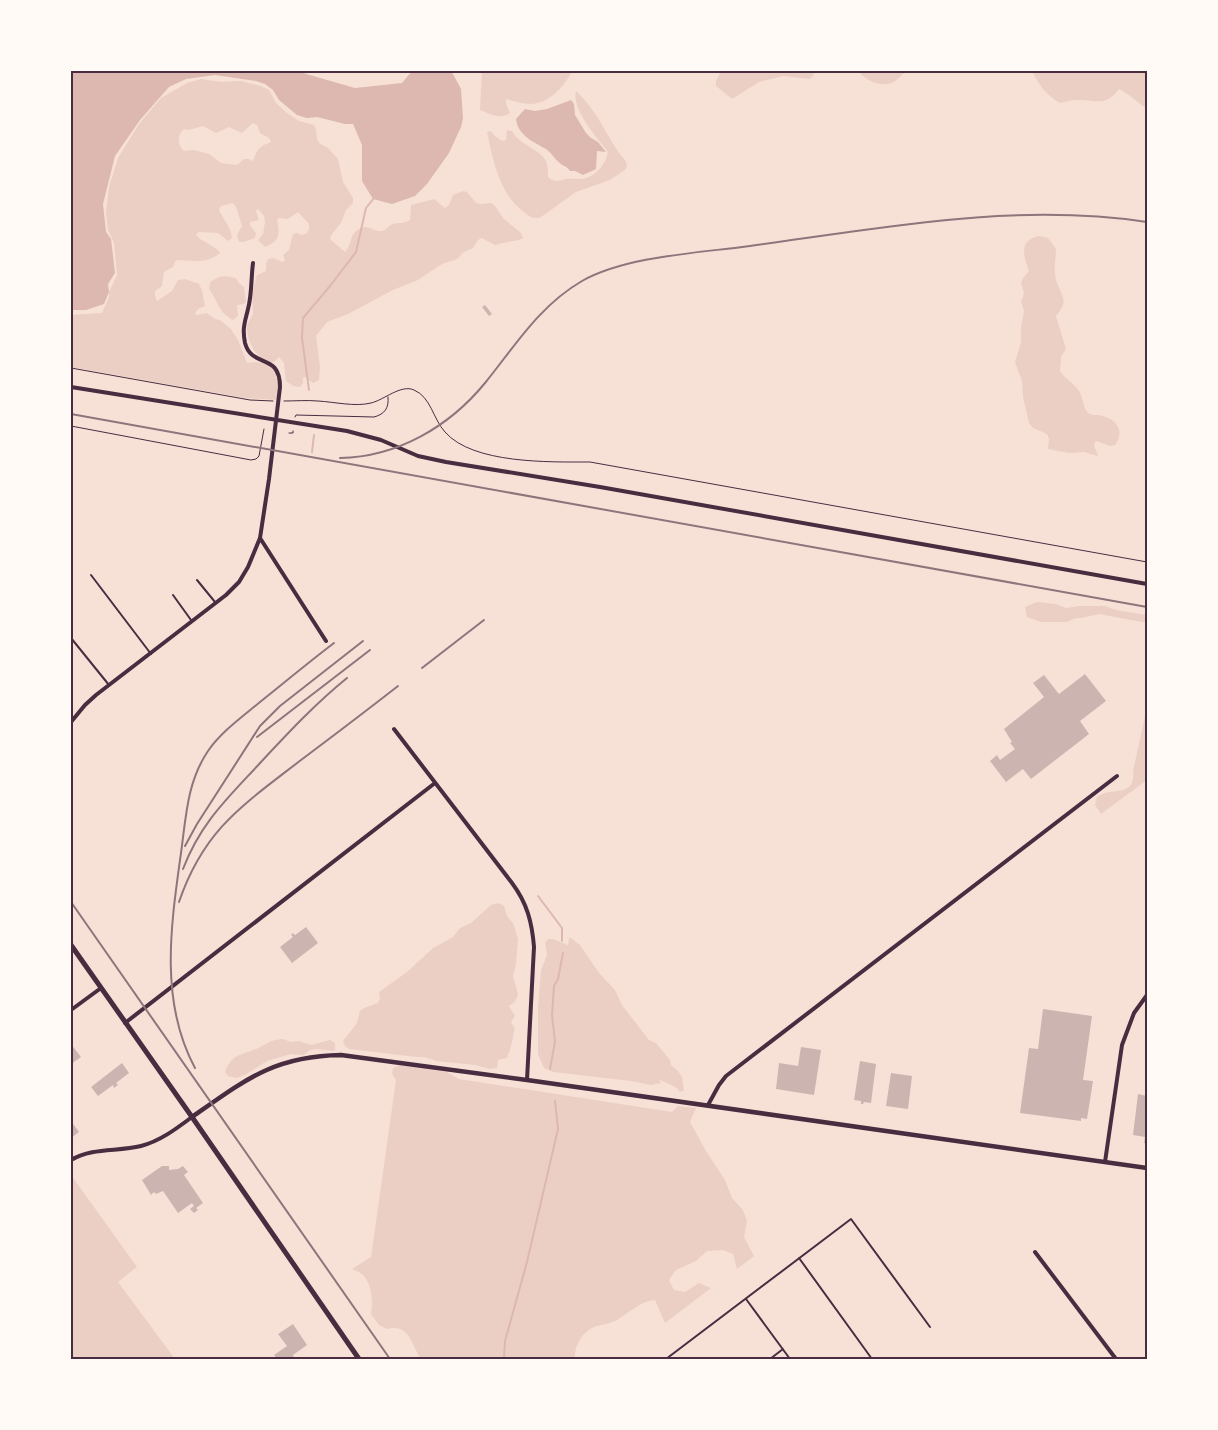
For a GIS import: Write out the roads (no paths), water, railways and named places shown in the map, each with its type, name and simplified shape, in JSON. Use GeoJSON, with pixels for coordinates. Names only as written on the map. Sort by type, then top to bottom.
{"type":"FeatureCollection","features":[{"type":"Feature","properties":{"kind":"main road"},"geometry":{"type":"LineString","coordinates":[[71,946],[359,1359]]}},
{"type":"Feature","properties":{"kind":"street"},"geometry":{"type":"LineString","coordinates":[[71,722],[90,700],[216,604],[239,582],[248,567],[260,538],[280,401],[280,376],[272,364],[255,357],[246,343],[244,320],[248,309],[253,263]]}},
{"type":"Feature","properties":{"kind":"street"},"geometry":{"type":"LineString","coordinates":[[71,387],[366,435],[418,456],[446,462],[590,485],[1147,584]]}},
{"type":"Feature","properties":{"kind":"street"},"geometry":{"type":"LineString","coordinates":[[260,538],[326,641]]}},
{"type":"Feature","properties":{"kind":"street"},"geometry":{"type":"LineString","coordinates":[[394,729],[516,888],[529,912],[534,947],[527,1080]]}},
{"type":"Feature","properties":{"kind":"street"},"geometry":{"type":"LineString","coordinates":[[708,1105],[726,1076],[1117,776]]}},
{"type":"Feature","properties":{"kind":"street"},"geometry":{"type":"LineString","coordinates":[[125,1023],[435,783]]}},
{"type":"Feature","properties":{"kind":"street"},"geometry":{"type":"LineString","coordinates":[[71,1010],[101,988]]}},
{"type":"Feature","properties":{"kind":"street"},"geometry":{"type":"LineString","coordinates":[[1105,1162],[1122,1045],[1134,1013],[1147,995]]}},
{"type":"Feature","properties":{"kind":"street"},"geometry":{"type":"LineString","coordinates":[[71,1160],[92,1152],[139,1146],[152,1142],[166,1135],[242,1083],[267,1069],[292,1060],[312,1056],[341,1055],[359,1056],[1147,1168]]}},
{"type":"Feature","properties":{"kind":"street"},"geometry":{"type":"LineString","coordinates":[[1035,1252],[1116,1359]]}},
{"type":"Feature","properties":{"kind":"lane"},"geometry":{"type":"LineString","coordinates":[[91,574],[150,654]]}},
{"type":"Feature","properties":{"kind":"lane"},"geometry":{"type":"LineString","coordinates":[[197,580],[216,604]]}},
{"type":"Feature","properties":{"kind":"lane"},"geometry":{"type":"LineString","coordinates":[[173,595],[193,622]]}},
{"type":"Feature","properties":{"kind":"lane"},"geometry":{"type":"LineString","coordinates":[[71,638],[109,685]]}},
{"type":"Feature","properties":{"kind":"lane"},"geometry":{"type":"LineString","coordinates":[[666,1359],[851,1219],[930,1327]]}},
{"type":"Feature","properties":{"kind":"lane"},"geometry":{"type":"LineString","coordinates":[[799,1258],[872,1359]]}},
{"type":"Feature","properties":{"kind":"lane"},"geometry":{"type":"LineString","coordinates":[[746,1299],[790,1359]]}},
{"type":"Feature","properties":{"kind":"lane"},"geometry":{"type":"LineString","coordinates":[[770,1359],[783,1349]]}},
{"type":"Feature","properties":{"kind":"waterway"},"geometry":{"type":"LineString","coordinates":[[309,390],[302,338],[303,318],[356,252],[366,208],[374,198]]}},
{"type":"Feature","properties":{"kind":"waterway"},"geometry":{"type":"LineString","coordinates":[[312,452],[314,435]]}},
{"type":"Feature","properties":{"kind":"waterway"},"geometry":{"type":"LineString","coordinates":[[538,896],[562,928],[562,941]]}},
{"type":"Feature","properties":{"kind":"waterway"},"geometry":{"type":"LineString","coordinates":[[550,1069],[555,1042],[552,1015],[554,986],[558,979],[563,953]]}},
{"type":"Feature","properties":{"kind":"waterway"},"geometry":{"type":"LineString","coordinates":[[504,1359],[505,1341],[527,1262],[558,1129],[555,1101]]}},
{"type":"Feature","properties":{"kind":"railway"},"geometry":{"type":"LineString","coordinates":[[340,458],[382,452],[420,437],[438,426],[471,399],[529,328],[553,302],[582,281],[620,266],[663,257],[948,220],[1048,215],[1147,222]]}},
{"type":"Feature","properties":{"kind":"railway"},"geometry":{"type":"LineString","coordinates":[[71,414],[1147,607]]}},
{"type":"Feature","properties":{"kind":"railway"},"geometry":{"type":"LineString","coordinates":[[422,668],[484,620]]}},
{"type":"Feature","properties":{"kind":"railway"},"geometry":{"type":"LineString","coordinates":[[185,846],[260,726],[280,706],[363,641]]}},
{"type":"Feature","properties":{"kind":"railway"},"geometry":{"type":"LineString","coordinates":[[195,1068],[176,1016],[172,990],[171,962],[174,908],[186,813],[192,787],[201,763],[219,737],[334,643]]}},
{"type":"Feature","properties":{"kind":"railway"},"geometry":{"type":"LineString","coordinates":[[257,737],[370,650]]}},
{"type":"Feature","properties":{"kind":"railway"},"geometry":{"type":"LineString","coordinates":[[183,869],[190,852],[216,811],[302,718],[347,678]]}},
{"type":"Feature","properties":{"kind":"railway"},"geometry":{"type":"LineString","coordinates":[[179,902],[200,855],[213,837],[244,805],[398,686]]}},
{"type":"Feature","properties":{"kind":"railway"},"geometry":{"type":"LineString","coordinates":[[71,902],[390,1359]]}}]}
